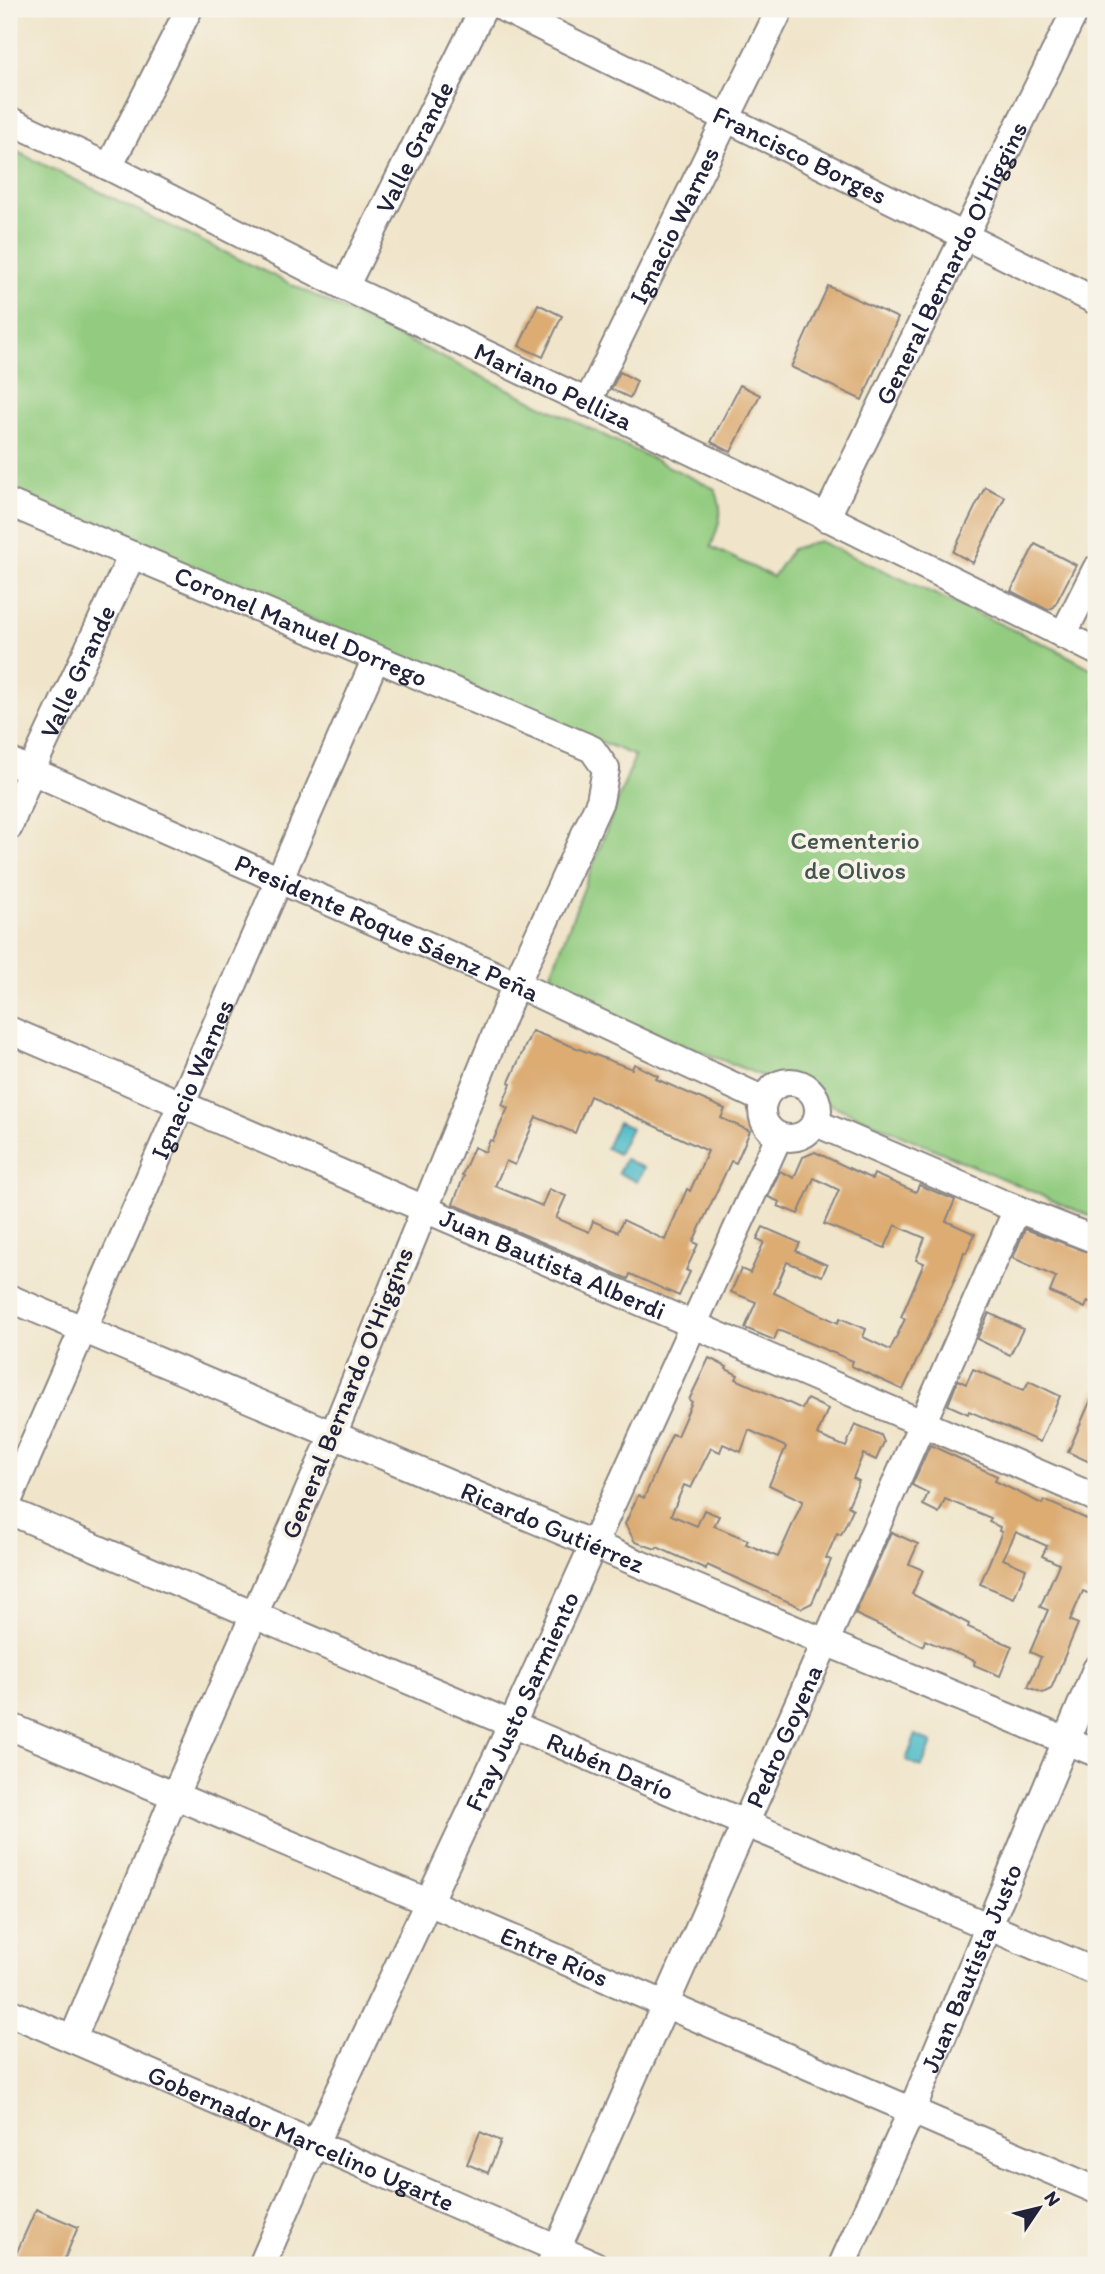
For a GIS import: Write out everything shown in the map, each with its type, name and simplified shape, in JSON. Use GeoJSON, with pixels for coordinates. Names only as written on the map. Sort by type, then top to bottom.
{"type":"FeatureCollection","features":[{"type":"Feature","properties":{"kind":"street"},"geometry":{"type":"LineString","coordinates":[[109,167],[189,9]]}},
{"type":"Feature","properties":{"kind":"street","name":"Valle Grande"},"geometry":{"type":"LineString","coordinates":[[345,287],[483,9]]}},
{"type":"Feature","properties":{"kind":"street","name":"Francisco Borges"},"geometry":{"type":"LineString","coordinates":[[505,9],[1096,301]]}},
{"type":"Feature","properties":{"kind":"street","name":"Ignacio Warnes"},"geometry":{"type":"LineString","coordinates":[[587,403],[780,9]]}},
{"type":"Feature","properties":{"kind":"street","name":"General Bernardo O'Higgins"},"geometry":{"type":"LineString","coordinates":[[826,518],[1076,9]]}},
{"type":"Feature","properties":{"kind":"street","name":"Mariano Pelliza"},"geometry":{"type":"LineString","coordinates":[[9,120],[109,167],[345,287],[826,518],[1096,652]]}},
{"type":"Feature","properties":{"kind":"street","name":"Coronel Manuel Dorrego"},"geometry":{"type":"LineString","coordinates":[[9,503],[593,749]]}},
{"type":"Feature","properties":{"kind":"street","name":"Valle Grande"},"geometry":{"type":"LineString","coordinates":[[9,827],[20,766],[132,555]]}},
{"type":"Feature","properties":{"kind":"street"},"geometry":{"type":"LineString","coordinates":[[1063,635],[1096,569]]}},
{"type":"Feature","properties":{"kind":"street","name":"Ignacio Warnes"},"geometry":{"type":"LineString","coordinates":[[9,1499],[376,658]]}},
{"type":"Feature","properties":{"kind":"street","name":"General Bernardo O'Higgins"},"geometry":{"type":"LineString","coordinates":[[73,2038],[174,1797],[333,1435],[516,984],[600,801],[606,769],[593,749]]}},
{"type":"Feature","properties":{"kind":"street","name":"Presidente Roque Sáenz Peña"},"geometry":{"type":"LineString","coordinates":[[20,766],[516,984],[764,1100]]}},
{"type":"Feature","properties":{"kind":"street","name":"Juan Bautista Alberdi"},"geometry":{"type":"LineString","coordinates":[[9,1030],[1096,1498]]}},
{"type":"Feature","properties":{"kind":"street"},"geometry":{"type":"LineString","coordinates":[[789,1082],[802,1085],[815,1097],[818,1114],[816,1122],[804,1135],[796,1138],[779,1136],[766,1125],[762,1108],[764,1100],[776,1086],[789,1082]]}},
{"type":"Feature","properties":{"kind":"street"},"geometry":{"type":"LineString","coordinates":[[816,1122],[1017,1209],[1096,1240]]}},
{"type":"Feature","properties":{"kind":"street","name":"Fray Justo Sarmiento"},"geometry":{"type":"LineString","coordinates":[[262,2265],[315,2143],[512,1724],[779,1136]]}},
{"type":"Feature","properties":{"kind":"street","name":"Pedro Goyena"},"geometry":{"type":"LineString","coordinates":[[553,2258],[893,1495],[1017,1209]]}},
{"type":"Feature","properties":{"kind":"street","name":"Ricardo Gutiérrez"},"geometry":{"type":"LineString","coordinates":[[9,1298],[826,1643],[1096,1753]]}},
{"type":"Feature","properties":{"kind":"street","name":"Rubén Darío"},"geometry":{"type":"LineString","coordinates":[[9,1511],[1096,1972]]}},
{"type":"Feature","properties":{"kind":"street","name":"Juan Bautista Justo"},"geometry":{"type":"LineString","coordinates":[[842,2265],[912,2109],[1096,1669]]}},
{"type":"Feature","properties":{"kind":"street","name":"Entre Ríos"},"geometry":{"type":"LineString","coordinates":[[9,1726],[428,1902],[1096,2190]]}},
{"type":"Feature","properties":{"kind":"street","name":"Gobernador Marcelino Ugarte"},"geometry":{"type":"LineString","coordinates":[[9,2012],[315,2143],[553,2258],[595,2265]]}},
{"type":"Feature","properties":{"kind":"green space","name":"Cementerio de Olivos"},"geometry":{"type":"Polygon","coordinates":[[[9,148],[715,489],[720,512],[711,547],[773,577],[792,549],[819,541],[1055,649],[1096,671],[1096,1219],[802,1092],[545,989],[635,756],[135,545],[9,487],[9,148]]]}},
{"type":"Feature","properties":{"kind":"water"},"geometry":{"type":"Polygon","coordinates":[[[618,1122],[631,1128],[618,1154],[606,1148],[618,1122]]]}},
{"type":"Feature","properties":{"kind":"water"},"geometry":{"type":"Polygon","coordinates":[[[625,1159],[644,1168],[637,1182],[618,1173],[625,1159]]]}},
{"type":"Feature","properties":{"kind":"water"},"geometry":{"type":"Polygon","coordinates":[[[916,1735],[932,1743],[922,1767],[906,1760],[916,1735]]]}},
{"type":"Feature","properties":{"kind":"building"},"geometry":{"type":"Polygon","coordinates":[[[828,286],[898,318],[862,400],[791,367],[828,286]]]}},
{"type":"Feature","properties":{"kind":"building"},"geometry":{"type":"Polygon","coordinates":[[[538,304],[562,316],[543,357],[519,346],[538,304]]]}},
{"type":"Feature","properties":{"kind":"building"},"geometry":{"type":"Polygon","coordinates":[[[620,372],[637,381],[630,398],[611,389],[620,372]]]}},
{"type":"Feature","properties":{"kind":"building"},"geometry":{"type":"Polygon","coordinates":[[[740,385],[760,395],[731,452],[711,442],[740,385]]]}},
{"type":"Feature","properties":{"kind":"building"},"geometry":{"type":"Polygon","coordinates":[[[985,487],[1005,497],[973,563],[953,552],[985,487]]]}},
{"type":"Feature","properties":{"kind":"building"},"geometry":{"type":"Polygon","coordinates":[[[1035,544],[1076,565],[1054,607],[1048,610],[1011,591],[1035,544]]]}},
{"type":"Feature","properties":{"kind":"building"},"geometry":{"type":"Polygon","coordinates":[[[532,1031],[632,1069],[634,1064],[658,1076],[656,1079],[725,1109],[721,1118],[750,1131],[736,1163],[731,1161],[693,1242],[698,1244],[686,1270],[690,1272],[679,1296],[630,1274],[628,1279],[453,1204],[474,1147],[485,1152],[490,1140],[493,1141],[508,1108],[502,1105],[511,1084],[509,1082],[532,1031]],[[590,1096],[575,1133],[536,1117],[515,1165],[506,1161],[495,1186],[542,1206],[549,1189],[566,1196],[556,1218],[589,1232],[593,1221],[618,1232],[623,1220],[665,1240],[687,1189],[690,1191],[708,1151],[590,1096]]]}},
{"type":"Feature","properties":{"kind":"building"},"geometry":{"type":"Polygon","coordinates":[[[815,1152],[872,1179],[874,1174],[916,1192],[919,1185],[955,1200],[946,1221],[975,1234],[966,1253],[964,1252],[955,1279],[903,1390],[851,1366],[853,1361],[778,1330],[774,1340],[745,1328],[756,1302],[731,1292],[741,1269],[750,1273],[764,1242],[757,1239],[763,1227],[800,1243],[796,1251],[827,1265],[822,1276],[787,1262],[774,1293],[838,1323],[840,1318],[866,1329],[863,1337],[890,1350],[905,1319],[901,1317],[924,1263],[916,1260],[925,1238],[895,1225],[885,1248],[824,1224],[839,1190],[814,1178],[798,1214],[778,1206],[780,1202],[768,1197],[780,1171],[794,1178],[803,1157],[815,1152]]]}},
{"type":"Feature","properties":{"kind":"building"},"geometry":{"type":"Polygon","coordinates":[[[1025,1229],[1096,1255],[1096,1305],[1088,1301],[1085,1308],[1050,1292],[1056,1277],[1013,1258],[1025,1229]]]}},
{"type":"Feature","properties":{"kind":"building"},"geometry":{"type":"Polygon","coordinates":[[[989,1313],[1023,1329],[1010,1355],[977,1339],[989,1313]]]}},
{"type":"Feature","properties":{"kind":"building"},"geometry":{"type":"Polygon","coordinates":[[[709,1358],[738,1375],[736,1379],[802,1409],[807,1399],[828,1409],[817,1435],[846,1447],[855,1424],[881,1435],[884,1442],[876,1460],[863,1454],[853,1478],[859,1481],[848,1506],[853,1509],[841,1535],[837,1533],[826,1558],[831,1560],[812,1603],[802,1608],[707,1565],[706,1569],[657,1547],[656,1549],[635,1542],[625,1524],[638,1495],[644,1498],[672,1434],[677,1436],[692,1402],[689,1400],[709,1358]],[[749,1430],[741,1452],[723,1444],[720,1452],[711,1448],[691,1488],[684,1485],[671,1515],[697,1526],[704,1510],[719,1516],[714,1526],[748,1540],[746,1544],[778,1557],[803,1501],[769,1485],[786,1447],[749,1430]]]}},
{"type":"Feature","properties":{"kind":"building"},"geometry":{"type":"Polygon","coordinates":[[[973,1369],[1024,1390],[1029,1381],[1060,1396],[1040,1442],[969,1411],[968,1414],[948,1405],[958,1380],[966,1384],[973,1369]]]}},
{"type":"Feature","properties":{"kind":"building"},"geometry":{"type":"Polygon","coordinates":[[[1096,1388],[1096,1465],[1068,1452],[1096,1388]]]}},
{"type":"Feature","properties":{"kind":"building"},"geometry":{"type":"Polygon","coordinates":[[[930,1445],[997,1476],[995,1481],[1042,1504],[1044,1500],[1096,1523],[1096,1587],[1092,1595],[1083,1591],[1070,1620],[1078,1624],[1051,1689],[1043,1693],[1028,1687],[1041,1657],[1030,1652],[1048,1610],[1040,1607],[1059,1564],[1042,1556],[1047,1546],[1016,1532],[1003,1559],[1026,1569],[1014,1598],[980,1584],[1002,1532],[999,1531],[1000,1527],[989,1522],[991,1518],[945,1499],[939,1513],[923,1505],[928,1493],[912,1485],[930,1445]]]}},
{"type":"Feature","properties":{"kind":"building"},"geometry":{"type":"Polygon","coordinates":[[[891,1532],[918,1544],[909,1564],[923,1570],[912,1594],[969,1624],[968,1627],[1012,1646],[1000,1676],[974,1665],[975,1661],[925,1640],[923,1646],[855,1614],[891,1532]]]}},
{"type":"Feature","properties":{"kind":"building"},"geometry":{"type":"Polygon","coordinates":[[[480,2132],[501,2141],[488,2173],[467,2164],[480,2132]]]}},
{"type":"Feature","properties":{"kind":"building"},"geometry":{"type":"Polygon","coordinates":[[[36,2209],[78,2227],[62,2265],[11,2265],[36,2209]]]}}]}
